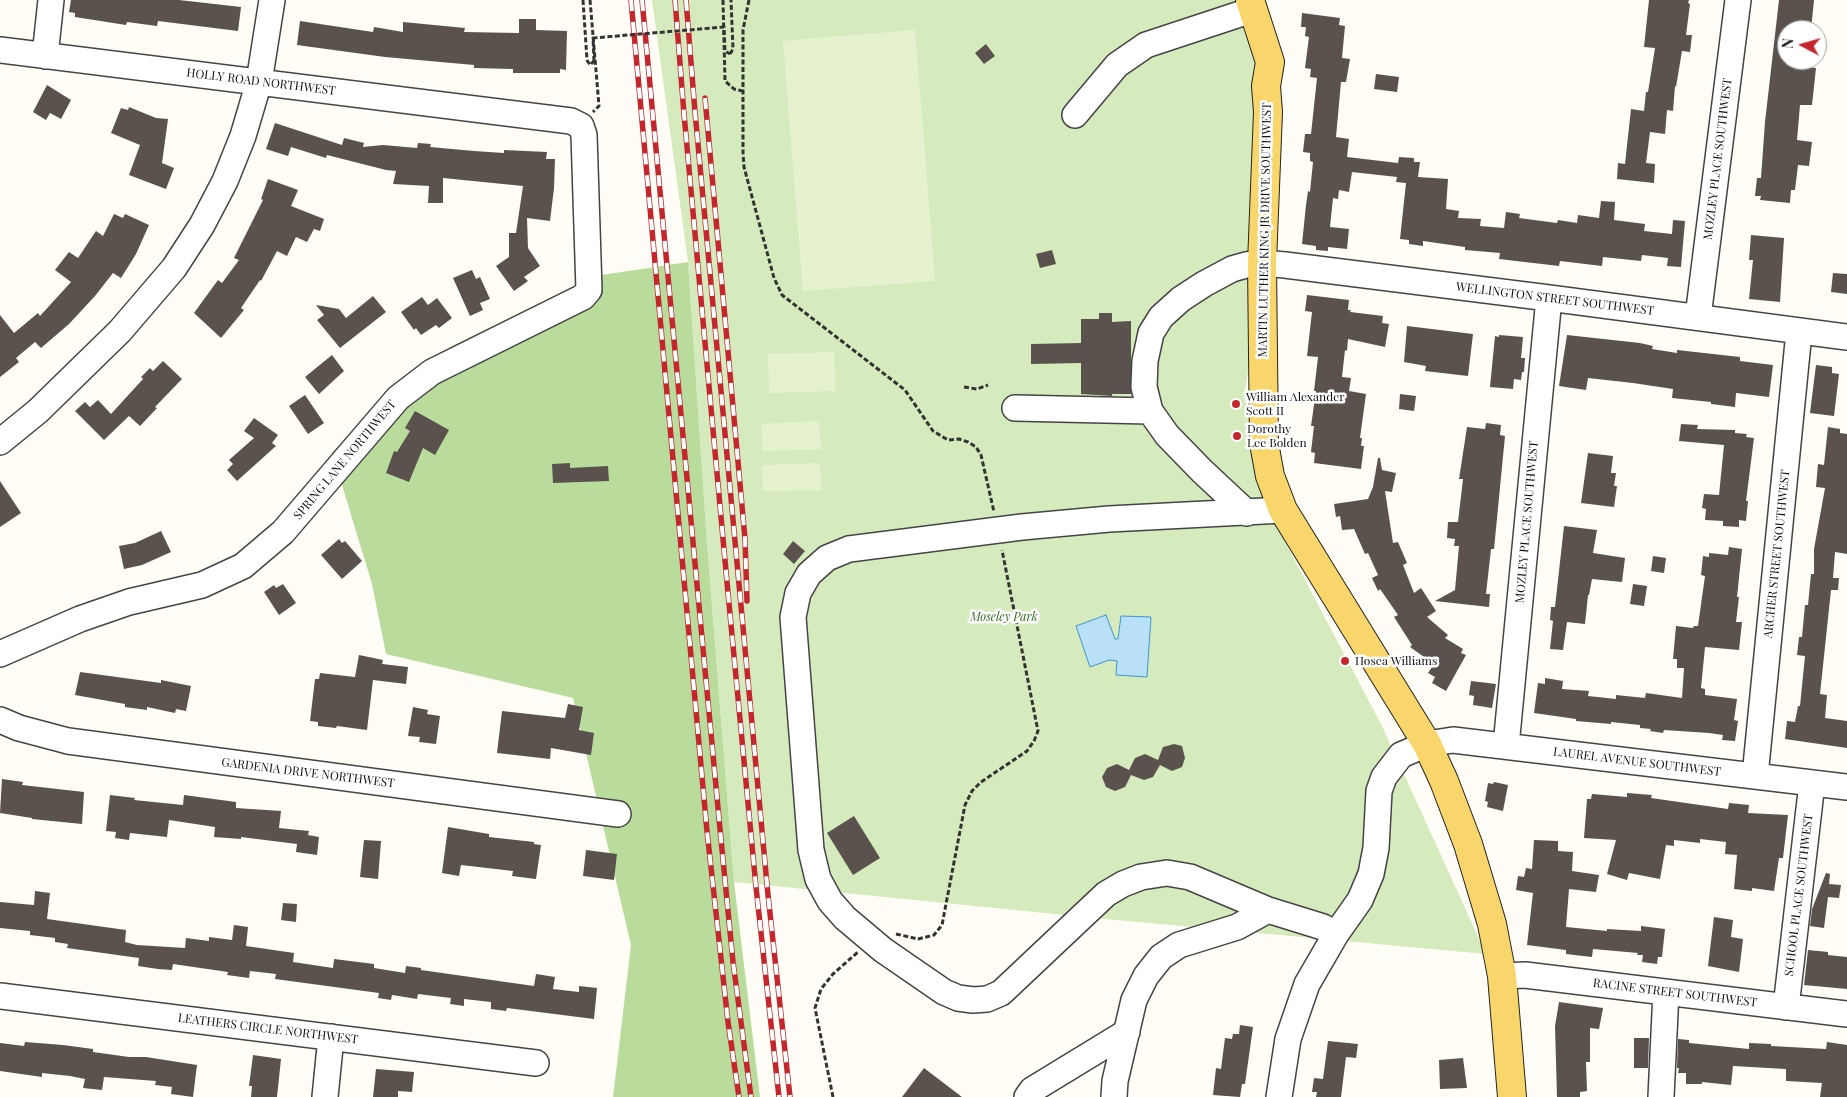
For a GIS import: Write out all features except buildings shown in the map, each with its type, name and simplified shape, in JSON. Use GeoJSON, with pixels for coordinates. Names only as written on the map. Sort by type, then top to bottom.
{"type":"FeatureCollection","features":[{"type":"Feature","properties":{"kind":"main road","name":"MARTIN LUTHER KING JR DRIVE SOUTHWEST"},"geometry":{"type":"LineString","coordinates":[[1242,5],[1270,62],[1266,86],[1268,112],[1262,263],[1264,443],[1270,476],[1283,510],[1427,744],[1444,781],[1468,844],[1492,924],[1502,976],[1512,1097]]}},
{"type":"Feature","properties":{"kind":"street"},"geometry":{"type":"LineString","coordinates":[[45,56],[51,0]]}},
{"type":"Feature","properties":{"kind":"street"},"geometry":{"type":"LineString","coordinates":[[0,442],[38,411],[120,331],[174,268],[202,225],[225,181],[243,136],[259,82],[272,0]]}},
{"type":"Feature","properties":{"kind":"street","name":"MOZLEY PLACE SOUTHWEST"},"geometry":{"type":"LineString","coordinates":[[1698,317],[1738,0]]}},
{"type":"Feature","properties":{"kind":"street"},"geometry":{"type":"LineString","coordinates":[[1075,115],[1117,65],[1138,50],[1242,5]]}},
{"type":"Feature","properties":{"kind":"street","name":"HOLLY ROAD NORTHWEST"},"geometry":{"type":"LineString","coordinates":[[1,54],[45,56],[259,82],[571,121],[581,126]]}},
{"type":"Feature","properties":{"kind":"street","name":"SPRING LANE NORTHWEST"},"geometry":{"type":"LineString","coordinates":[[0,654],[80,619],[129,602],[202,585],[244,566],[284,532],[398,398],[432,372],[583,297],[589,290],[584,135],[581,126]]}},
{"type":"Feature","properties":{"kind":"street"},"geometry":{"type":"LineString","coordinates":[[1247,512],[1174,443],[1150,411],[1144,387],[1145,361],[1151,334],[1161,317],[1181,299],[1211,280],[1232,270],[1262,263]]}},
{"type":"Feature","properties":{"kind":"street","name":"WELLINGTON STREET SOUTHWEST"},"geometry":{"type":"LineString","coordinates":[[1262,263],[1847,337]]}},
{"type":"Feature","properties":{"kind":"street","name":"MOZLEY PLACE SOUTHWEST"},"geometry":{"type":"LineString","coordinates":[[1506,746],[1549,298]]}},
{"type":"Feature","properties":{"kind":"street","name":"ARCHER STREET SOUTHWEST"},"geometry":{"type":"LineString","coordinates":[[1755,776],[1799,332]]}},
{"type":"Feature","properties":{"kind":"street"},"geometry":{"type":"LineString","coordinates":[[1015,408],[1150,411]]}},
{"type":"Feature","properties":{"kind":"street"},"geometry":{"type":"LineString","coordinates":[[1283,510],[1109,519],[1022,527],[849,549],[827,558],[809,574],[798,593],[793,618],[811,850],[818,878],[830,900],[845,918],[884,950],[944,992],[958,998],[972,1000],[987,999],[1001,993],[1106,894],[1123,884],[1141,877],[1167,874],[1190,876],[1268,910],[1323,927],[1336,934]]}},
{"type":"Feature","properties":{"kind":"street","name":"GARDENIA DRIVE NORTHWEST"},"geometry":{"type":"LineString","coordinates":[[0,720],[19,728],[68,741],[618,814]]}},
{"type":"Feature","properties":{"kind":"street","name":"LAUREL AVENUE SOUTHWEST"},"geometry":{"type":"LineString","coordinates":[[1279,1097],[1288,1039],[1300,1002],[1307,984],[1336,934],[1360,900],[1371,874],[1376,848],[1379,791],[1384,777],[1401,755],[1427,744],[1453,740],[1847,787]]}},
{"type":"Feature","properties":{"kind":"street","name":"SCHOOL PLACE SOUTHWEST"},"geometry":{"type":"LineString","coordinates":[[1786,1007],[1812,783]]}},
{"type":"Feature","properties":{"kind":"street"},"geometry":{"type":"LineString","coordinates":[[1114,1097],[1115,1082],[1134,1000],[1146,976],[1161,957],[1179,945],[1237,927],[1268,910]]}},
{"type":"Feature","properties":{"kind":"street","name":"RACINE STREET SOUTHWEST"},"geometry":{"type":"LineString","coordinates":[[1502,976],[1525,975],[1847,1014]]}},
{"type":"Feature","properties":{"kind":"street"},"geometry":{"type":"LineString","coordinates":[[1661,1097],[1666,992]]}},
{"type":"Feature","properties":{"kind":"street","name":"LEATHERS CIRCLE NORTHWEST"},"geometry":{"type":"LineString","coordinates":[[0,996],[536,1063]]}},
{"type":"Feature","properties":{"kind":"street"},"geometry":{"type":"LineString","coordinates":[[1027,1097],[1032,1090],[1127,1032]]}},
{"type":"Feature","properties":{"kind":"street"},"geometry":{"type":"LineString","coordinates":[[325,1097],[331,1037]]}},
{"type":"Feature","properties":{"kind":"path"},"geometry":{"type":"LineString","coordinates":[[583,0],[587,60],[590,65],[594,61],[593,38],[724,27],[725,51],[730,54],[734,48],[731,0]]}},
{"type":"Feature","properties":{"kind":"path"},"geometry":{"type":"LineString","coordinates":[[581,126],[599,106],[590,0]]}},
{"type":"Feature","properties":{"kind":"path"},"geometry":{"type":"LineString","coordinates":[[723,0],[725,82],[734,89],[742,91]]}},
{"type":"Feature","properties":{"kind":"path"},"geometry":{"type":"LineString","coordinates":[[748,0],[743,30],[744,167],[774,278],[782,295],[905,390],[933,431],[948,440],[958,439],[976,447],[981,454],[994,511]]}},
{"type":"Feature","properties":{"kind":"path"},"geometry":{"type":"LineString","coordinates":[[964,387],[977,389],[988,385]]}},
{"type":"Feature","properties":{"kind":"path"},"geometry":{"type":"LineString","coordinates":[[892,934],[918,939],[934,935],[942,925],[965,805],[972,791],[981,782],[1027,751],[1038,731],[1002,548]]}},
{"type":"Feature","properties":{"kind":"path"},"geometry":{"type":"LineString","coordinates":[[833,1097],[815,1008],[821,989],[833,974],[856,953]]}},
{"type":"Feature","properties":{"kind":"green space","name":"Moseley Park"},"geometry":{"type":"Polygon","coordinates":[[[652,0],[1242,0],[1274,53],[1257,318],[1244,396],[1283,538],[1382,726],[1486,954],[734,882],[707,543],[688,262],[652,0]]]}},
{"type":"Feature","properties":{"kind":"green space"},"geometry":{"type":"Polygon","coordinates":[[[915,30],[935,281],[803,291],[783,41],[915,30]]]}},
{"type":"Feature","properties":{"kind":"green space"},"geometry":{"type":"Polygon","coordinates":[[[688,262],[707,543],[734,882],[760,1097],[613,1097],[631,945],[573,698],[386,654],[372,584],[332,452],[450,347],[595,276],[688,262]]]}},
{"type":"Feature","properties":{"kind":"green space"},"geometry":{"type":"Polygon","coordinates":[[[834,352],[835,391],[769,393],[768,354],[834,352]]]}},
{"type":"Feature","properties":{"kind":"green space"},"geometry":{"type":"Polygon","coordinates":[[[819,421],[821,449],[763,451],[761,424],[819,421]]]}},
{"type":"Feature","properties":{"kind":"green space"},"geometry":{"type":"Polygon","coordinates":[[[820,463],[821,490],[763,491],[762,465],[820,463]]]}},
{"type":"Feature","properties":{"kind":"water"},"geometry":{"type":"Polygon","coordinates":[[[1106,615],[1115,639],[1118,639],[1121,616],[1151,617],[1147,677],[1116,675],[1117,661],[1109,660],[1090,667],[1076,626],[1106,615]]]}},
{"type":"Feature","properties":{"kind":"railway"},"geometry":{"type":"LineString","coordinates":[[631,0],[707,831],[728,1022],[739,1097]]}},
{"type":"Feature","properties":{"kind":"railway"},"geometry":{"type":"LineString","coordinates":[[642,0],[733,962],[751,1097]]}},
{"type":"Feature","properties":{"kind":"railway"},"geometry":{"type":"LineString","coordinates":[[675,0],[728,593],[756,887],[779,1097]]}},
{"type":"Feature","properties":{"kind":"railway"},"geometry":{"type":"LineString","coordinates":[[686,0],[768,895],[790,1097]]}},
{"type":"Feature","properties":{"kind":"railway"},"geometry":{"type":"LineString","coordinates":[[705,98],[745,539],[747,601]]}},
{"type":"Feature","properties":{"kind":"place","name":"William Alexander Scott II"},"geometry":{"type":"Point","coordinates":[1236,404]}},
{"type":"Feature","properties":{"kind":"place","name":"Dorothy Lee Bolden"},"geometry":{"type":"Point","coordinates":[1237,436]}},
{"type":"Feature","properties":{"kind":"place","name":"Hosea Williams"},"geometry":{"type":"Point","coordinates":[1345,661]}}]}
